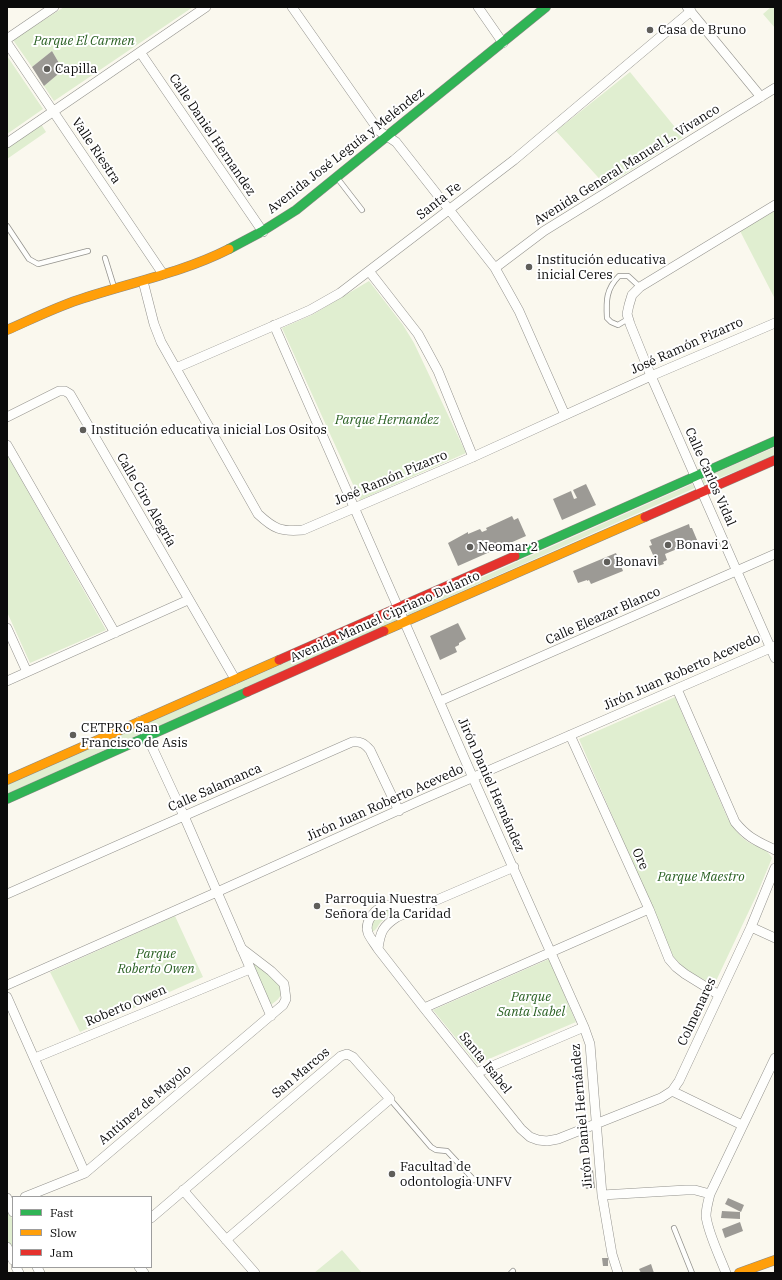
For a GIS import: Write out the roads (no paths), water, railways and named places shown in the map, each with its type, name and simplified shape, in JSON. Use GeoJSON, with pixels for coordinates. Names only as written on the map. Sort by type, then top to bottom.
{"type":"FeatureCollection","features":[{"type":"Feature","properties":{"kind":"main road","name":"Avenida José Leguía y Meléndez"},"geometry":{"type":"LineString","coordinates":[[7,330],[54,309],[143,281],[220,254],[263,232],[296,210],[546,7]]}},
{"type":"Feature","properties":{"kind":"main road","name":"Avenida Manuel Cipriano Dulanto"},"geometry":{"type":"LineString","coordinates":[[7,780],[775,441]]}},
{"type":"Feature","properties":{"kind":"main road","name":"Avenida Manuel Cipriano Dulanto"},"geometry":{"type":"LineString","coordinates":[[7,799],[405,622],[775,460]]}},
{"type":"Feature","properties":{"kind":"main road"},"geometry":{"type":"LineString","coordinates":[[739,1273],[775,1260]]}},
{"type":"Feature","properties":{"kind":"street"},"geometry":{"type":"LineString","coordinates":[[7,38],[54,7]]}},
{"type":"Feature","properties":{"kind":"street"},"geometry":{"type":"LineString","coordinates":[[7,143],[206,7]]}},
{"type":"Feature","properties":{"kind":"street"},"geometry":{"type":"LineString","coordinates":[[292,7],[379,131],[396,142],[495,268],[519,311],[565,415]]}},
{"type":"Feature","properties":{"kind":"street"},"geometry":{"type":"LineString","coordinates":[[478,7],[503,43]]}},
{"type":"Feature","properties":{"kind":"street"},"geometry":{"type":"LineString","coordinates":[[689,9],[761,97]]}},
{"type":"Feature","properties":{"kind":"street","name":"Santa Fe"},"geometry":{"type":"LineString","coordinates":[[176,368],[310,310],[340,293],[514,160],[689,9]]}},
{"type":"Feature","properties":{"kind":"street","name":"Valle Riestra"},"geometry":{"type":"LineString","coordinates":[[7,43],[163,274]]}},
{"type":"Feature","properties":{"kind":"street","name":"Calle Daniel Hernandez"},"geometry":{"type":"LineString","coordinates":[[140,52],[263,232]]}},
{"type":"Feature","properties":{"kind":"street","name":"Avenida General Manuel L. Vivanco"},"geometry":{"type":"LineString","coordinates":[[495,268],[550,227],[775,88]]}},
{"type":"Feature","properties":{"kind":"street"},"geometry":{"type":"LineString","coordinates":[[640,287],[775,205]]}},
{"type":"Feature","properties":{"kind":"street"},"geometry":{"type":"LineString","coordinates":[[369,271],[418,334],[438,371],[473,457]]}},
{"type":"Feature","properties":{"kind":"street","name":"José Ramón Pizarro"},"geometry":{"type":"LineString","coordinates":[[143,281],[154,324],[161,342],[258,514],[268,523],[289,532],[303,530],[355,508],[473,457],[651,376],[775,323]]}},
{"type":"Feature","properties":{"kind":"street","name":"Calle Carlos Vidal"},"geometry":{"type":"LineString","coordinates":[[640,287],[632,295],[627,314],[628,319],[651,376],[736,571],[773,647],[775,658]]}},
{"type":"Feature","properties":{"kind":"street","name":"Jirón Daniel Hernández"},"geometry":{"type":"LineString","coordinates":[[274,325],[584,1027],[590,1044],[602,1195],[612,1254],[618,1273]]}},
{"type":"Feature","properties":{"kind":"street","name":"Calle Ciro Alegría"},"geometry":{"type":"LineString","coordinates":[[7,417],[59,391],[65,391],[70,394],[235,679]]}},
{"type":"Feature","properties":{"kind":"street"},"geometry":{"type":"LineString","coordinates":[[7,445],[115,633]]}},
{"type":"Feature","properties":{"kind":"street","name":"Calle Eleazar Blanco"},"geometry":{"type":"LineString","coordinates":[[440,701],[775,554]]}},
{"type":"Feature","properties":{"kind":"street"},"geometry":{"type":"LineString","coordinates":[[7,681],[188,600]]}},
{"type":"Feature","properties":{"kind":"street"},"geometry":{"type":"LineString","coordinates":[[7,628],[27,672]]}},
{"type":"Feature","properties":{"kind":"street","name":"Jirón Juan Roberto Acevedo"},"geometry":{"type":"LineString","coordinates":[[7,985],[399,810],[773,647]]}},
{"type":"Feature","properties":{"kind":"street"},"geometry":{"type":"LineString","coordinates":[[677,689],[735,822],[742,831],[752,839],[775,850]]}},
{"type":"Feature","properties":{"kind":"street","name":"Antúnez de Mayolo"},"geometry":{"type":"LineString","coordinates":[[140,721],[184,816],[270,1016]]}},
{"type":"Feature","properties":{"kind":"street","name":"Ore"},"geometry":{"type":"LineString","coordinates":[[570,735],[649,909],[669,959],[685,974],[720,995]]}},
{"type":"Feature","properties":{"kind":"street","name":"Calle Salamanca"},"geometry":{"type":"LineString","coordinates":[[7,894],[352,742],[365,744],[370,750],[399,810]]}},
{"type":"Feature","properties":{"kind":"street"},"geometry":{"type":"LineString","coordinates":[[378,949],[379,938],[382,930],[389,922],[397,917],[514,867]]}},
{"type":"Feature","properties":{"kind":"street","name":"Colmenares"},"geometry":{"type":"LineString","coordinates":[[597,1124],[661,1098],[672,1091],[680,1081],[751,927],[775,868]]}},
{"type":"Feature","properties":{"kind":"street","name":"Santa Isabel"},"geometry":{"type":"LineString","coordinates":[[413,910],[388,905],[382,908],[374,913],[369,919],[367,926],[368,934],[424,1008],[521,1129],[530,1137],[538,1140],[552,1140],[597,1124]]}},
{"type":"Feature","properties":{"kind":"street"},"geometry":{"type":"LineString","coordinates":[[424,1008],[649,909]]}},
{"type":"Feature","properties":{"kind":"street"},"geometry":{"type":"LineString","coordinates":[[751,927],[775,938]]}},
{"type":"Feature","properties":{"kind":"street","name":"Antúnez de Mayolo"},"geometry":{"type":"LineString","coordinates":[[28,1196],[85,1173],[283,1005],[286,999],[284,984],[271,971],[241,948]]}},
{"type":"Feature","properties":{"kind":"street","name":"Roberto Owen"},"geometry":{"type":"LineString","coordinates":[[35,1058],[250,970]]}},
{"type":"Feature","properties":{"kind":"street"},"geometry":{"type":"LineString","coordinates":[[7,996],[85,1173]]}},
{"type":"Feature","properties":{"kind":"street"},"geometry":{"type":"LineString","coordinates":[[476,1072],[584,1027]]}},
{"type":"Feature","properties":{"kind":"street","name":"San Marcos"},"geometry":{"type":"LineString","coordinates":[[152,1217],[341,1056],[348,1054],[353,1057],[390,1099]]}},
{"type":"Feature","properties":{"kind":"street"},"geometry":{"type":"LineString","coordinates":[[726,1273],[708,1225],[706,1211],[710,1194],[775,1058]]}},
{"type":"Feature","properties":{"kind":"street"},"geometry":{"type":"LineString","coordinates":[[672,1091],[742,1125]]}},
{"type":"Feature","properties":{"kind":"street"},"geometry":{"type":"LineString","coordinates":[[226,1240],[390,1099]]}},
{"type":"Feature","properties":{"kind":"street"},"geometry":{"type":"LineString","coordinates":[[182,1190],[255,1273]]}},
{"type":"Feature","properties":{"kind":"street"},"geometry":{"type":"LineString","coordinates":[[602,1195],[686,1190],[695,1190],[710,1194]]}},
{"type":"Feature","properties":{"kind":"street"},"geometry":{"type":"LineString","coordinates":[[7,1247],[12,1258]]}},
{"type":"Feature","properties":{"kind":"lane"},"geometry":{"type":"LineString","coordinates":[[337,177],[362,210]]}},
{"type":"Feature","properties":{"kind":"lane"},"geometry":{"type":"LineString","coordinates":[[7,226],[29,259],[38,264],[88,251]]}},
{"type":"Feature","properties":{"kind":"lane"},"geometry":{"type":"LineString","coordinates":[[105,258],[114,289]]}},
{"type":"Feature","properties":{"kind":"lane"},"geometry":{"type":"LineString","coordinates":[[628,319],[618,325],[611,322],[607,318],[606,304],[608,292],[612,284],[619,276],[628,276],[640,287]]}},
{"type":"Feature","properties":{"kind":"lane"},"geometry":{"type":"LineString","coordinates":[[390,1099],[431,1147],[436,1150],[447,1151],[474,1180]]}},
{"type":"Feature","properties":{"kind":"lane"},"geometry":{"type":"LineString","coordinates":[[674,1228],[692,1273]]}},
{"type":"Feature","properties":{"kind":"place","name":"Casa de Bruno"},"geometry":{"type":"Point","coordinates":[650,30]}},
{"type":"Feature","properties":{"kind":"place","name":"Capilla"},"geometry":{"type":"Point","coordinates":[47,69]}},
{"type":"Feature","properties":{"kind":"place","name":"Institución educativa inicial Ceres"},"geometry":{"type":"Point","coordinates":[529,267]}},
{"type":"Feature","properties":{"kind":"place","name":"Institución educativa inicial Los Ositos"},"geometry":{"type":"Point","coordinates":[83,430]}},
{"type":"Feature","properties":{"kind":"place","name":"Bonavi 2"},"geometry":{"type":"Point","coordinates":[668,545]}},
{"type":"Feature","properties":{"kind":"place","name":"Neomar 2"},"geometry":{"type":"Point","coordinates":[470,547]}},
{"type":"Feature","properties":{"kind":"place","name":"Bonavi"},"geometry":{"type":"Point","coordinates":[607,562]}},
{"type":"Feature","properties":{"kind":"place","name":"CETPRO San Francisco de Asis"},"geometry":{"type":"Point","coordinates":[73,735]}},
{"type":"Feature","properties":{"kind":"place","name":"Parroquia Nuestra Señora de la Caridad"},"geometry":{"type":"Point","coordinates":[317,906]}},
{"type":"Feature","properties":{"kind":"place","name":"Facultad de odontologia UNFV"},"geometry":{"type":"Point","coordinates":[392,1174]}},
{"type":"Feature","properties":{"kind":"park label","name":"Parque El Carmen"},"geometry":{"type":"Point","coordinates":[84,41]}},
{"type":"Feature","properties":{"kind":"park label","name":"Parque Hernandez"},"geometry":{"type":"Point","coordinates":[387,420]}},
{"type":"Feature","properties":{"kind":"park label","name":"Parque Maestro"},"geometry":{"type":"Point","coordinates":[701,877]}},
{"type":"Feature","properties":{"kind":"park label","name":"Parque Roberto Owen"},"geometry":{"type":"Point","coordinates":[156,962]}},
{"type":"Feature","properties":{"kind":"park label","name":"Parque Santa Isabel"},"geometry":{"type":"Point","coordinates":[531,1004]}}]}
